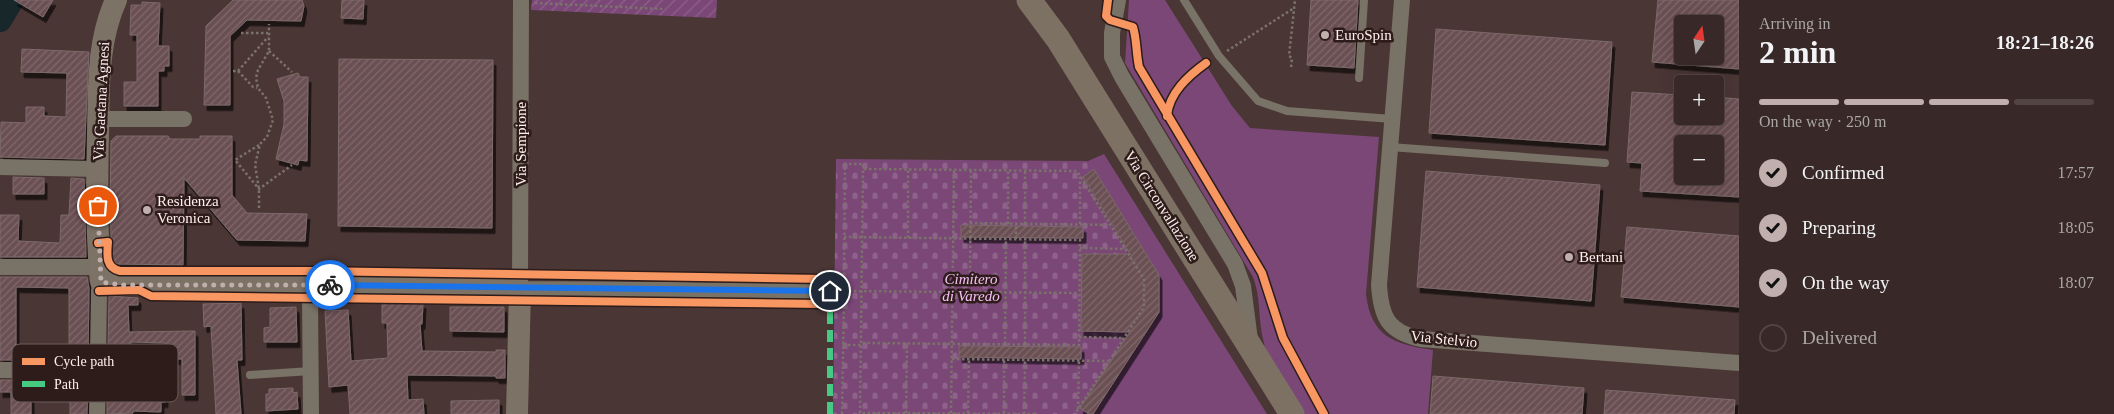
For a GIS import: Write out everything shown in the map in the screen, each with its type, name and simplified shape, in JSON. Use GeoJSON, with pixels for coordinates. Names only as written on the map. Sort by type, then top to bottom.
{"type":"FeatureCollection","features":[{"type":"Feature","properties":{"kind":"main road","name":"Via Circonvallazione"},"geometry":{"type":"LineString","coordinates":[[1029,0],[1058,39],[1292,414]]}},
{"type":"Feature","properties":{"kind":"street","name":"Via Gaetana Agnesi"},"geometry":{"type":"LineString","coordinates":[[98,344],[100,274],[97,169],[98,119],[102,45],[116,0]]}},
{"type":"Feature","properties":{"kind":"street"},"geometry":{"type":"LineString","coordinates":[[1118,0],[1112,33],[1112,57],[1122,77],[1235,264],[1243,286],[1251,347]]}},
{"type":"Feature","properties":{"kind":"street","name":"Via Stelvio"},"geometry":{"type":"LineString","coordinates":[[1402,0],[1379,285],[1380,303],[1384,314],[1392,326],[1403,335],[1431,339],[1739,364]]}},
{"type":"Feature","properties":{"kind":"street","name":"Via Sempione"},"geometry":{"type":"LineString","coordinates":[[520,288],[522,1]]}},
{"type":"Feature","properties":{"kind":"street"},"geometry":{"type":"LineString","coordinates":[[98,119],[184,119]]}},
{"type":"Feature","properties":{"kind":"street"},"geometry":{"type":"LineString","coordinates":[[0,167],[97,169]]}},
{"type":"Feature","properties":{"kind":"street"},"geometry":{"type":"LineString","coordinates":[[0,267],[100,274],[121,285],[312,284],[837,291]]}},
{"type":"Feature","properties":{"kind":"street"},"geometry":{"type":"LineString","coordinates":[[311,414],[310,298],[312,284]]}},
{"type":"Feature","properties":{"kind":"street"},"geometry":{"type":"LineString","coordinates":[[517,414],[520,288]]}},
{"type":"Feature","properties":{"kind":"lane"},"geometry":{"type":"LineString","coordinates":[[1184,0],[1219,56],[1258,101],[1287,111],[1392,119]]}},
{"type":"Feature","properties":{"kind":"lane"},"geometry":{"type":"LineString","coordinates":[[1359,78],[1364,0]]}},
{"type":"Feature","properties":{"kind":"lane"},"geometry":{"type":"LineString","coordinates":[[1390,147],[1604,163]]}},
{"type":"Feature","properties":{"kind":"lane"},"geometry":{"type":"LineString","coordinates":[[250,374],[311,372]]}},
{"type":"Feature","properties":{"kind":"path"},"geometry":{"type":"LineString","coordinates":[[1291,67],[1292,58],[1290,56],[1295,0]]}},
{"type":"Feature","properties":{"kind":"path"},"geometry":{"type":"LineString","coordinates":[[522,1],[662,9]]}},
{"type":"Feature","properties":{"kind":"path"},"geometry":{"type":"LineString","coordinates":[[1219,56],[1294,8]]}},
{"type":"Feature","properties":{"kind":"path"},"geometry":{"type":"LineString","coordinates":[[259,189],[235,160],[260,144],[267,137],[273,120],[266,98],[258,88],[256,78],[258,70],[269,51],[269,24]]}},
{"type":"Feature","properties":{"kind":"path"},"geometry":{"type":"LineString","coordinates":[[241,34],[268,35]]}},
{"type":"Feature","properties":{"kind":"path"},"geometry":{"type":"LineString","coordinates":[[238,71],[268,35]]}},
{"type":"Feature","properties":{"kind":"path"},"geometry":{"type":"LineString","coordinates":[[269,51],[292,72]]}},
{"type":"Feature","properties":{"kind":"path"},"geometry":{"type":"LineString","coordinates":[[233,71],[238,71],[253,87],[258,88]]}},
{"type":"Feature","properties":{"kind":"path"},"geometry":{"type":"LineString","coordinates":[[259,208],[259,189],[255,165],[260,144]]}},
{"type":"Feature","properties":{"kind":"path"},"geometry":{"type":"LineString","coordinates":[[842,414],[843,345],[837,291],[844,237],[845,164],[863,164],[860,413],[1034,414]]}},
{"type":"Feature","properties":{"kind":"path"},"geometry":{"type":"LineString","coordinates":[[259,189],[292,165]]}},
{"type":"Feature","properties":{"kind":"path"},"geometry":{"type":"LineString","coordinates":[[863,169],[1077,171],[1144,279],[1144,307],[1075,414]]}},
{"type":"Feature","properties":{"kind":"path"},"geometry":{"type":"LineString","coordinates":[[908,169],[908,238]]}},
{"type":"Feature","properties":{"kind":"path"},"geometry":{"type":"LineString","coordinates":[[951,414],[954,170]]}},
{"type":"Feature","properties":{"kind":"path"},"geometry":{"type":"LineString","coordinates":[[970,278],[971,170]]}},
{"type":"Feature","properties":{"kind":"path"},"geometry":{"type":"LineString","coordinates":[[1008,170],[1008,224]]}},
{"type":"Feature","properties":{"kind":"path"},"geometry":{"type":"LineString","coordinates":[[1025,170],[1025,224]]}},
{"type":"Feature","properties":{"kind":"path"},"geometry":{"type":"LineString","coordinates":[[1080,176],[1080,224]]}},
{"type":"Feature","properties":{"kind":"path"},"geometry":{"type":"LineString","coordinates":[[970,223],[1110,225]]}},
{"type":"Feature","properties":{"kind":"path"},"geometry":{"type":"LineString","coordinates":[[1016,224],[1016,239]]}},
{"type":"Feature","properties":{"kind":"path"},"geometry":{"type":"LineString","coordinates":[[843,345],[907,343],[1079,345],[1080,248],[1080,240],[844,237]]}},
{"type":"Feature","properties":{"kind":"path"},"geometry":{"type":"LineString","coordinates":[[1005,344],[1006,239]]}},
{"type":"Feature","properties":{"kind":"path"},"geometry":{"type":"LineString","coordinates":[[1025,344],[1026,239]]}},
{"type":"Feature","properties":{"kind":"path"},"geometry":{"type":"LineString","coordinates":[[1080,248],[1125,248]]}},
{"type":"Feature","properties":{"kind":"path"},"geometry":{"type":"LineString","coordinates":[[837,291],[1079,293]]}},
{"type":"Feature","properties":{"kind":"path"},"geometry":{"type":"LineString","coordinates":[[1079,337],[1124,338]]}},
{"type":"Feature","properties":{"kind":"path"},"geometry":{"type":"LineString","coordinates":[[906,413],[907,343]]}},
{"type":"Feature","properties":{"kind":"path"},"geometry":{"type":"LineString","coordinates":[[952,359],[1109,361]]}},
{"type":"Feature","properties":{"kind":"path"},"geometry":{"type":"LineString","coordinates":[[968,414],[969,360]]}},
{"type":"Feature","properties":{"kind":"path"},"geometry":{"type":"LineString","coordinates":[[1004,360],[1004,414]]}},
{"type":"Feature","properties":{"kind":"path"},"geometry":{"type":"LineString","coordinates":[[1024,360],[1024,414]]}},
{"type":"Feature","properties":{"kind":"path"},"geometry":{"type":"LineString","coordinates":[[1078,409],[1079,361]]}},
{"type":"Feature","properties":{"kind":"green space"},"geometry":{"type":"Polygon","coordinates":[[[532,0],[717,0],[716,18],[531,10],[532,0]]]}},
{"type":"Feature","properties":{"kind":"green space"},"geometry":{"type":"Polygon","coordinates":[[[1129,0],[1165,0],[1232,106],[1250,128],[1379,137],[1366,294],[1373,320],[1387,336],[1407,345],[1433,350],[1428,414],[1298,414],[1277,378],[1268,358],[1261,331],[1256,285],[1253,277],[1125,63],[1129,0]]]}},
{"type":"Feature","properties":{"kind":"green space"},"geometry":{"type":"Polygon","coordinates":[[[1104,154],[1267,414],[1093,414],[1159,312],[1088,161],[1104,154]]]}},
{"type":"Feature","properties":{"kind":"green space","name":"Cimitero di Varedo"},"geometry":{"type":"Polygon","coordinates":[[[836,159],[1088,161],[1159,275],[1159,312],[1093,414],[833,414],[836,159]]]}},
{"type":"Feature","properties":{"kind":"building"},"geometry":{"type":"Polygon","coordinates":[[[14,0],[53,0],[43,17],[14,0]]]}},
{"type":"Feature","properties":{"kind":"building"},"geometry":{"type":"Polygon","coordinates":[[[233,0],[302,0],[304,6],[301,21],[247,20],[230,36],[230,105],[204,105],[206,26],[233,0]]]}},
{"type":"Feature","properties":{"kind":"building"},"geometry":{"type":"Polygon","coordinates":[[[342,0],[364,0],[363,19],[341,18],[342,0]]]}},
{"type":"Feature","properties":{"kind":"building"},"geometry":{"type":"Polygon","coordinates":[[[1311,0],[1358,0],[1354,68],[1307,65],[1311,0]]]}},
{"type":"Feature","properties":{"kind":"building"},"geometry":{"type":"Polygon","coordinates":[[[1658,0],[1739,0],[1739,69],[1689,65],[1724,65],[1724,15],[1674,15],[1674,64],[1652,62],[1658,0]]]}},
{"type":"Feature","properties":{"kind":"building"},"geometry":{"type":"Polygon","coordinates":[[[142,2],[160,3],[158,46],[169,46],[169,66],[164,66],[164,71],[158,71],[158,106],[124,106],[124,82],[137,82],[137,35],[130,35],[131,5],[142,5],[142,2]]]}},
{"type":"Feature","properties":{"kind":"building"},"geometry":{"type":"Polygon","coordinates":[[[1436,29],[1612,42],[1605,145],[1429,133],[1436,29]]]}},
{"type":"Feature","properties":{"kind":"building"},"geometry":{"type":"Polygon","coordinates":[[[22,49],[89,52],[84,159],[0,157],[1,122],[26,123],[26,107],[44,107],[44,116],[66,117],[67,73],[21,72],[22,49]]]}},
{"type":"Feature","properties":{"kind":"building"},"geometry":{"type":"Polygon","coordinates":[[[339,59],[493,60],[492,228],[338,226],[339,59]]]}},
{"type":"Feature","properties":{"kind":"building"},"geometry":{"type":"Polygon","coordinates":[[[298,73],[300,77],[308,77],[307,161],[299,160],[298,165],[276,159],[284,124],[284,101],[277,79],[298,73]]]}},
{"type":"Feature","properties":{"kind":"building"},"geometry":{"type":"Polygon","coordinates":[[[1632,92],[1674,95],[1674,125],[1724,125],[1724,98],[1739,99],[1739,197],[1640,191],[1642,163],[1627,162],[1632,92]]]}},
{"type":"Feature","properties":{"kind":"building"},"geometry":{"type":"Polygon","coordinates":[[[116,136],[168,136],[170,139],[200,139],[200,136],[232,136],[232,195],[247,213],[307,214],[305,241],[237,240],[184,178],[183,265],[117,264],[112,259],[110,211],[111,141],[116,136]]]}},
{"type":"Feature","properties":{"kind":"building"},"geometry":{"type":"Polygon","coordinates":[[[1094,169],[1159,275],[1159,312],[1093,414],[1089,414],[1080,408],[1130,332],[1081,331],[1082,254],[1130,254],[1083,177],[1094,169]]]}},
{"type":"Feature","properties":{"kind":"building"},"geometry":{"type":"Polygon","coordinates":[[[1426,171],[1600,185],[1591,301],[1417,287],[1426,171]]]}},
{"type":"Feature","properties":{"kind":"building"},"geometry":{"type":"Polygon","coordinates":[[[13,177],[44,178],[44,194],[13,194],[13,177]]]}},
{"type":"Feature","properties":{"kind":"building"},"geometry":{"type":"Polygon","coordinates":[[[71,178],[84,179],[86,257],[0,257],[0,215],[19,215],[18,241],[60,243],[61,215],[69,215],[71,178]]]}},
{"type":"Feature","properties":{"kind":"building"},"geometry":{"type":"Polygon","coordinates":[[[961,225],[1083,227],[1083,238],[961,237],[961,225]]]}},
{"type":"Feature","properties":{"kind":"building"},"geometry":{"type":"Polygon","coordinates":[[[1627,227],[1739,236],[1739,307],[1621,297],[1627,227]]]}},
{"type":"Feature","properties":{"kind":"building"},"geometry":{"type":"Polygon","coordinates":[[[0,277],[87,277],[89,288],[88,344],[69,344],[69,288],[16,287],[16,344],[12,344],[12,360],[0,360],[0,277]]]}},
{"type":"Feature","properties":{"kind":"building"},"geometry":{"type":"Polygon","coordinates":[[[109,296],[138,298],[138,305],[128,305],[129,332],[195,331],[195,395],[182,395],[182,359],[178,359],[178,344],[131,342],[131,344],[108,344],[109,296]]]}},
{"type":"Feature","properties":{"kind":"building"},"geometry":{"type":"Polygon","coordinates":[[[382,302],[423,303],[422,324],[420,324],[422,351],[496,352],[496,350],[505,350],[505,378],[496,378],[496,376],[407,375],[408,400],[423,399],[424,414],[350,414],[348,385],[329,387],[325,311],[348,310],[351,361],[388,358],[387,323],[382,323],[382,302]]]}},
{"type":"Feature","properties":{"kind":"building"},"geometry":{"type":"Polygon","coordinates":[[[241,303],[242,360],[237,360],[241,414],[216,414],[211,326],[204,327],[203,304],[241,303]]]}},
{"type":"Feature","properties":{"kind":"building"},"geometry":{"type":"Polygon","coordinates":[[[296,307],[297,342],[264,342],[264,328],[270,327],[270,308],[296,307]]]}},
{"type":"Feature","properties":{"kind":"building"},"geometry":{"type":"Polygon","coordinates":[[[450,307],[504,307],[504,332],[450,331],[450,307]]]}},
{"type":"Feature","properties":{"kind":"building"},"geometry":{"type":"Polygon","coordinates":[[[959,346],[1081,347],[1081,359],[959,357],[959,346]]]}},
{"type":"Feature","properties":{"kind":"building"},"geometry":{"type":"Polygon","coordinates":[[[1433,376],[1584,388],[1582,414],[1430,414],[1433,376]]]}},
{"type":"Feature","properties":{"kind":"building"},"geometry":{"type":"Polygon","coordinates":[[[0,380],[12,380],[12,402],[31,402],[31,414],[11,414],[11,392],[0,392],[0,380]]]}},
{"type":"Feature","properties":{"kind":"building"},"geometry":{"type":"Polygon","coordinates":[[[293,388],[293,393],[297,392],[298,409],[266,411],[266,394],[269,394],[269,389],[293,388]]]}},
{"type":"Feature","properties":{"kind":"building"},"geometry":{"type":"Polygon","coordinates":[[[1606,390],[1735,400],[1734,414],[1604,414],[1606,390]]]}},
{"type":"Feature","properties":{"kind":"building"},"geometry":{"type":"Polygon","coordinates":[[[499,400],[499,414],[451,414],[451,401],[499,400]]]}},
{"type":"Feature","properties":{"kind":"building"},"geometry":{"type":"Polygon","coordinates":[[[70,402],[87,402],[87,414],[70,414],[70,402]]]}},
{"type":"Feature","properties":{"kind":"building"},"geometry":{"type":"Polygon","coordinates":[[[107,402],[161,402],[161,412],[133,411],[133,413],[107,414],[107,402]]]}},
{"type":"Feature","properties":{"kind":"waterway"},"geometry":{"type":"LineString","coordinates":[[0,20],[12,0]]}},
{"type":"Feature","properties":{"kind":"marked path"},"geometry":{"type":"LineString","coordinates":[[830,297],[830,414]]}},
{"type":"Feature","properties":{"kind":"cycle path"},"geometry":{"type":"LineString","coordinates":[[1108,0],[1106,16],[1110,20],[1133,27],[1139,67],[1262,273],[1283,338],[1324,414]]}},
{"type":"Feature","properties":{"kind":"cycle path"},"geometry":{"type":"LineString","coordinates":[[1167,116],[1171,100],[1180,86],[1206,63]]}},
{"type":"Feature","properties":{"kind":"cycle path"},"geometry":{"type":"LineString","coordinates":[[98,243],[108,242],[107,256],[109,264],[120,271],[312,271],[824,279],[823,304],[151,296],[139,290],[99,291]]}},
{"type":"Feature","properties":{"kind":"way so far"},"geometry":{"type":"LineString","coordinates":[[98,206],[101,282],[121,285],[330,285]]}},
{"type":"Feature","properties":{"kind":"place","name":"EuroSpin"},"geometry":{"type":"Point","coordinates":[1325,35]}},
{"type":"Feature","properties":{"kind":"place","name":"Residenza Veronica"},"geometry":{"type":"Point","coordinates":[147,210]}},
{"type":"Feature","properties":{"kind":"place","name":"Bertani"},"geometry":{"type":"Point","coordinates":[1569,257]}},
{"type":"Feature","properties":{"kind":"route"},"geometry":{"type":"LineString","coordinates":[[330,285],[830,291]]}}]}
